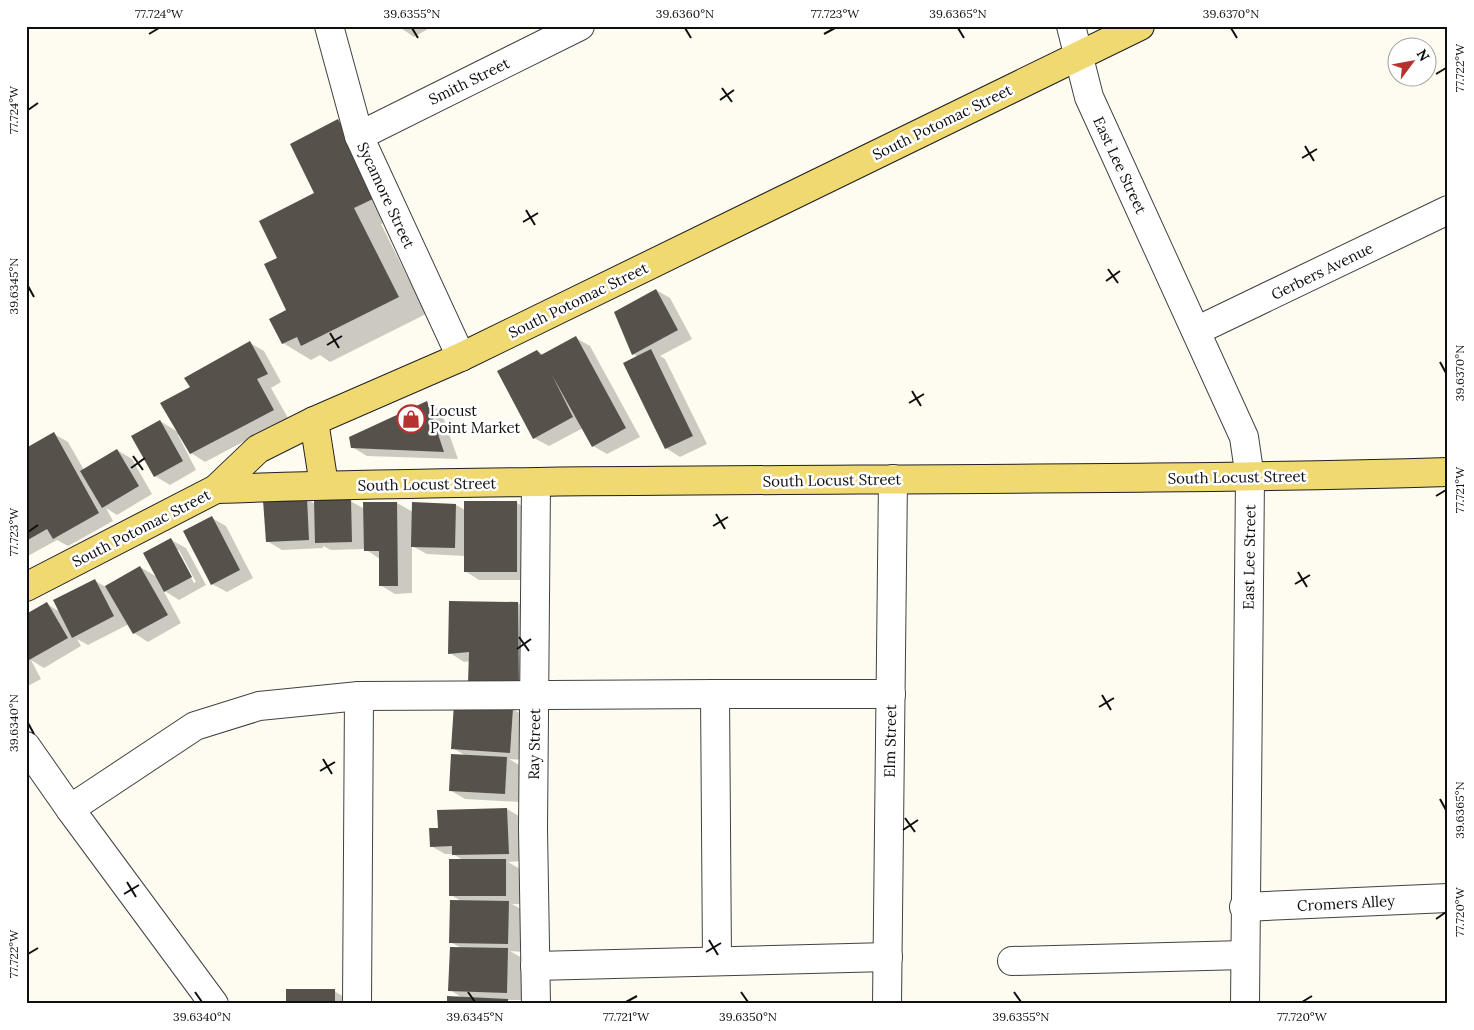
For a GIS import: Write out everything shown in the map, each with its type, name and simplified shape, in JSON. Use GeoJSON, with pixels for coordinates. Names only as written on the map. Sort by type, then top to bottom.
{"type":"FeatureCollection","features":[{"type":"Feature","properties":{"kind":"main road","name":"South Potomac Street"},"geometry":{"type":"LineString","coordinates":[[26,587],[216,489],[258,449],[314,421],[461,357],[1140,26]]}},
{"type":"Feature","properties":{"kind":"main road"},"geometry":{"type":"LineString","coordinates":[[314,421],[324,485]]}},
{"type":"Feature","properties":{"kind":"main road","name":"South Locust Street"},"geometry":{"type":"LineString","coordinates":[[216,489],[324,485],[893,479],[1250,478],[1448,472]]}},
{"type":"Feature","properties":{"kind":"street","name":"Sycamore Street"},"geometry":{"type":"LineString","coordinates":[[329,26],[359,136],[461,357]]}},
{"type":"Feature","properties":{"kind":"street","name":"Smith Street"},"geometry":{"type":"LineString","coordinates":[[359,136],[580,26]]}},
{"type":"Feature","properties":{"kind":"street","name":"East Lee Street"},"geometry":{"type":"LineString","coordinates":[[1071,26],[1077,56],[1089,97],[1244,437],[1250,478],[1244,907],[1245,1004]]}},
{"type":"Feature","properties":{"kind":"street","name":"Gerbers Avenue"},"geometry":{"type":"LineString","coordinates":[[1196,331],[1448,210]]}},
{"type":"Feature","properties":{"kind":"street","name":"Elm Street"},"geometry":{"type":"LineString","coordinates":[[888,1004],[893,479]]}},
{"type":"Feature","properties":{"kind":"street","name":"Ray Street"},"geometry":{"type":"LineString","coordinates":[[536,483],[534,695],[536,1004]]}},
{"type":"Feature","properties":{"kind":"street"},"geometry":{"type":"LineString","coordinates":[[715,694],[717,961]]}},
{"type":"Feature","properties":{"kind":"street"},"geometry":{"type":"LineString","coordinates":[[70,809],[194,726],[259,706],[359,696],[891,694]]}},
{"type":"Feature","properties":{"kind":"street"},"geometry":{"type":"LineString","coordinates":[[357,1004],[359,696]]}},
{"type":"Feature","properties":{"kind":"street"},"geometry":{"type":"LineString","coordinates":[[26,746],[70,809],[214,1004]]}},
{"type":"Feature","properties":{"kind":"street","name":"Cromers Alley"},"geometry":{"type":"LineString","coordinates":[[1244,907],[1448,898]]}},
{"type":"Feature","properties":{"kind":"street"},"geometry":{"type":"LineString","coordinates":[[1012,961],[1244,955]]}},
{"type":"Feature","properties":{"kind":"street"},"geometry":{"type":"LineString","coordinates":[[535,966],[888,956]]}},
{"type":"Feature","properties":{"kind":"building"},"geometry":{"type":"Polygon","coordinates":[[[338,119],[377,197],[354,208],[399,297],[301,346],[297,337],[282,344],[269,319],[286,310],[264,264],[277,258],[259,221],[314,193],[290,144],[338,119]]]}},
{"type":"Feature","properties":{"kind":"building"},"geometry":{"type":"Polygon","coordinates":[[[656,289],[678,330],[632,355],[614,312],[656,289]]]}},
{"type":"Feature","properties":{"kind":"building"},"geometry":{"type":"Polygon","coordinates":[[[576,336],[626,428],[592,447],[552,375],[573,417],[533,439],[497,371],[537,350],[541,355],[576,336]]]}},
{"type":"Feature","properties":{"kind":"building"},"geometry":{"type":"Polygon","coordinates":[[[250,341],[268,374],[257,379],[274,410],[190,454],[160,403],[190,387],[184,378],[250,341]]]}},
{"type":"Feature","properties":{"kind":"building"},"geometry":{"type":"Polygon","coordinates":[[[651,349],[693,436],[665,449],[623,363],[651,349]]]}},
{"type":"Feature","properties":{"kind":"building","name":"Locust Point Market"},"geometry":{"type":"Polygon","coordinates":[[[427,401],[444,452],[351,448],[349,437],[427,401]]]}},
{"type":"Feature","properties":{"kind":"building"},"geometry":{"type":"Polygon","coordinates":[[[160,420],[183,461],[154,477],[131,436],[160,420]]]}},
{"type":"Feature","properties":{"kind":"building"},"geometry":{"type":"Polygon","coordinates":[[[54,432],[99,513],[53,539],[47,529],[26,541],[26,448],[54,432]]]}},
{"type":"Feature","properties":{"kind":"building"},"geometry":{"type":"Polygon","coordinates":[[[117,449],[139,486],[102,508],[80,471],[117,449]]]}},
{"type":"Feature","properties":{"kind":"building"},"geometry":{"type":"Polygon","coordinates":[[[307,498],[309,540],[266,542],[263,500],[307,498]]]}},
{"type":"Feature","properties":{"kind":"building"},"geometry":{"type":"Polygon","coordinates":[[[351,499],[352,542],[315,543],[314,500],[351,499]]]}},
{"type":"Feature","properties":{"kind":"building"},"geometry":{"type":"Polygon","coordinates":[[[464,501],[517,501],[517,572],[464,572],[464,501]]]}},
{"type":"Feature","properties":{"kind":"building"},"geometry":{"type":"Polygon","coordinates":[[[363,502],[397,502],[398,586],[379,586],[379,551],[364,551],[363,502]]]}},
{"type":"Feature","properties":{"kind":"building"},"geometry":{"type":"Polygon","coordinates":[[[412,502],[456,504],[455,548],[411,547],[412,502]]]}},
{"type":"Feature","properties":{"kind":"building"},"geometry":{"type":"Polygon","coordinates":[[[212,516],[240,570],[211,585],[183,531],[212,516]]]}},
{"type":"Feature","properties":{"kind":"building"},"geometry":{"type":"Polygon","coordinates":[[[171,538],[192,577],[164,592],[143,553],[171,538]]]}},
{"type":"Feature","properties":{"kind":"building"},"geometry":{"type":"Polygon","coordinates":[[[140,566],[168,615],[133,634],[105,586],[140,566]]]}},
{"type":"Feature","properties":{"kind":"building"},"geometry":{"type":"Polygon","coordinates":[[[95,579],[114,616],[72,638],[53,600],[95,579]]]}},
{"type":"Feature","properties":{"kind":"building"},"geometry":{"type":"Polygon","coordinates":[[[449,601],[518,602],[519,692],[468,683],[469,652],[448,654],[449,601]]]}},
{"type":"Feature","properties":{"kind":"building"},"geometry":{"type":"Polygon","coordinates":[[[47,602],[68,638],[29,660],[26,656],[26,614],[47,602]]]}},
{"type":"Feature","properties":{"kind":"building"},"geometry":{"type":"Polygon","coordinates":[[[454,704],[513,708],[510,753],[451,749],[454,704]]]}},
{"type":"Feature","properties":{"kind":"building"},"geometry":{"type":"Polygon","coordinates":[[[451,754],[507,757],[505,794],[449,791],[451,754]]]}},
{"type":"Feature","properties":{"kind":"building"},"geometry":{"type":"Polygon","coordinates":[[[507,808],[509,854],[452,855],[452,846],[430,847],[429,828],[438,828],[437,810],[507,808]]]}},
{"type":"Feature","properties":{"kind":"building"},"geometry":{"type":"Polygon","coordinates":[[[449,859],[506,859],[506,896],[449,896],[449,859]]]}},
{"type":"Feature","properties":{"kind":"building"},"geometry":{"type":"Polygon","coordinates":[[[450,900],[509,901],[508,944],[449,943],[450,900]]]}},
{"type":"Feature","properties":{"kind":"building"},"geometry":{"type":"Polygon","coordinates":[[[450,947],[508,948],[507,993],[448,991],[450,947]]]}},
{"type":"Feature","properties":{"kind":"building"},"geometry":{"type":"Polygon","coordinates":[[[286,989],[335,989],[335,1004],[286,1004],[286,989]]]}},
{"type":"Feature","properties":{"kind":"building"},"geometry":{"type":"Polygon","coordinates":[[[447,996],[508,999],[508,1004],[447,1004],[447,996]]]}},
{"type":"Feature","properties":{"kind":"place","name":"Locust Point Market"},"geometry":{"type":"Point","coordinates":[411,419]}}]}
